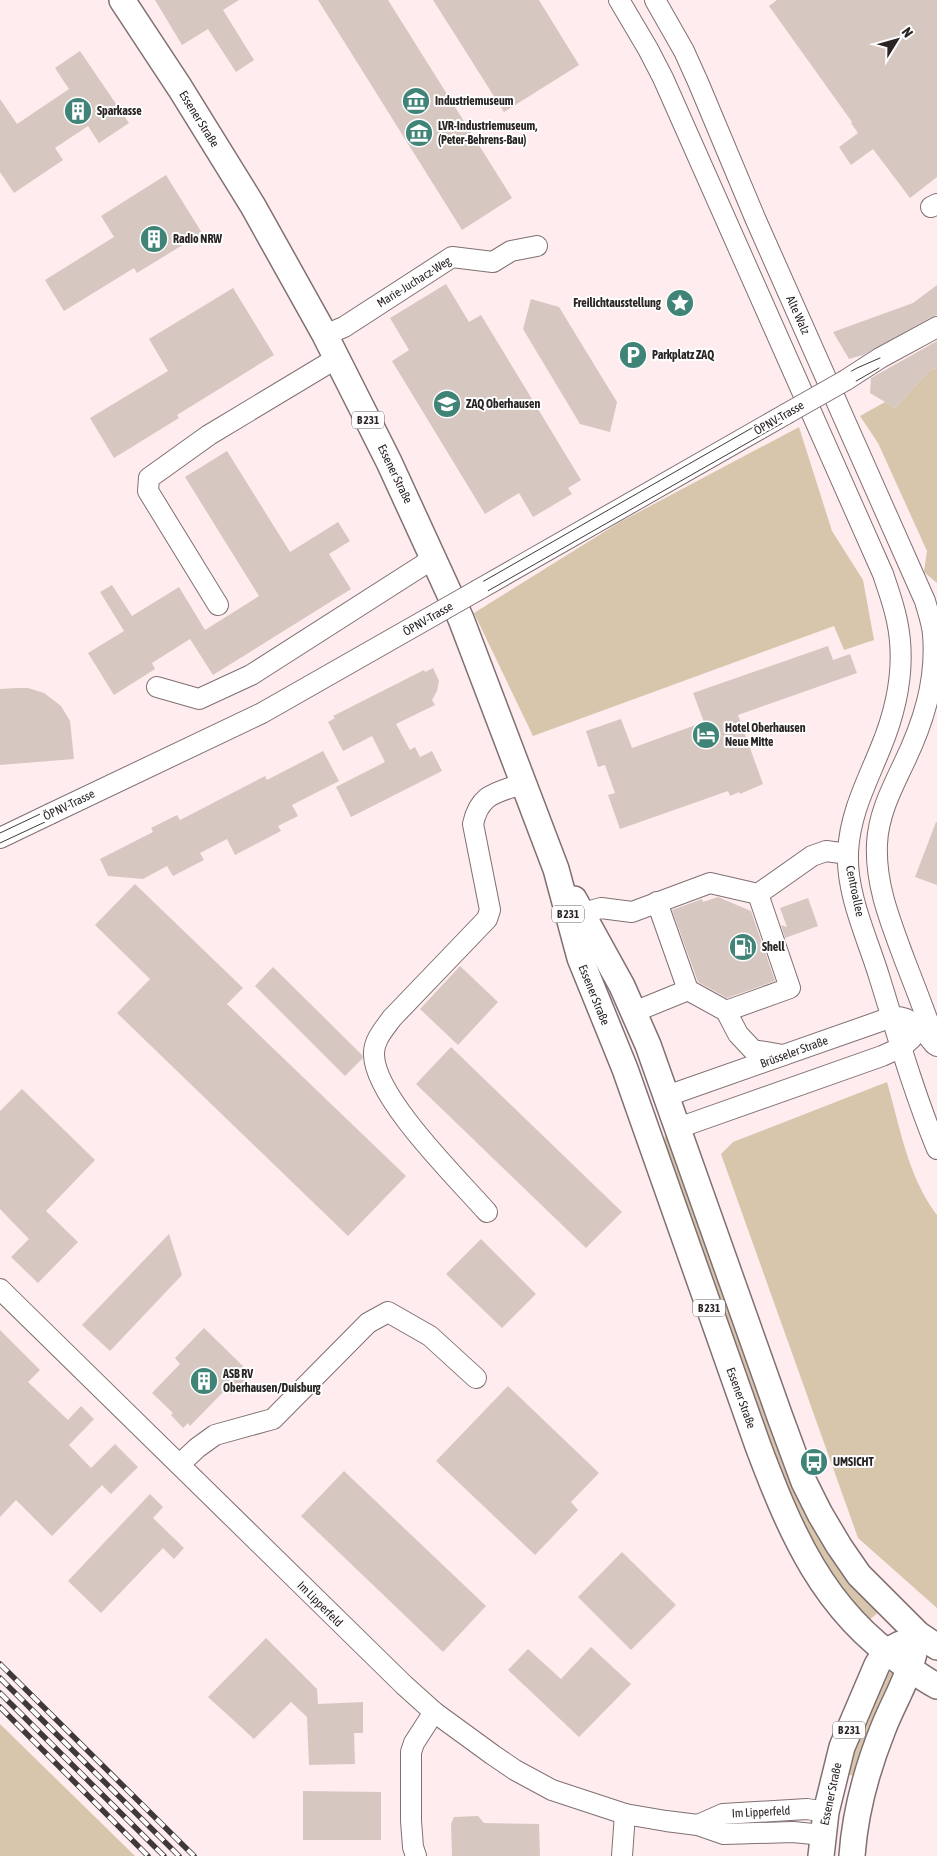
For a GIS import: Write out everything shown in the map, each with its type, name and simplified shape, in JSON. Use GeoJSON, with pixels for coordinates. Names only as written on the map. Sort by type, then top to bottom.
{"type":"FeatureCollection","features":[{"type":"Feature","properties":{"kind":"main road","name":"Essener Straße"},"geometry":{"type":"LineString","coordinates":[[122,0],[180,88],[248,198],[325,335],[389,462],[461,619],[556,869],[580,958],[625,1069],[755,1437],[786,1518],[803,1551],[833,1599],[866,1636],[885,1652],[937,1686]]}},
{"type":"Feature","properties":{"kind":"main road","name":"Essener Straße"},"geometry":{"type":"LineString","coordinates":[[556,869],[583,913],[634,1012],[678,1128],[804,1482],[825,1522],[859,1575],[927,1641]]}},
{"type":"Feature","properties":{"kind":"main road"},"geometry":{"type":"LineString","coordinates":[[642,1118],[666,1096]]}},
{"type":"Feature","properties":{"kind":"main road"},"geometry":{"type":"LineString","coordinates":[[642,1118],[678,1128]]}},
{"type":"Feature","properties":{"kind":"main road"},"geometry":{"type":"LineString","coordinates":[[885,1652],[927,1641]]}},
{"type":"Feature","properties":{"kind":"main road","name":"B 231"},"geometry":{"type":"LineString","coordinates":[[852,1856],[854,1827],[880,1738],[910,1669],[927,1641]]}},
{"type":"Feature","properties":{"kind":"main road","name":"Essener Straße"},"geometry":{"type":"LineString","coordinates":[[823,1834],[842,1747],[869,1681],[885,1652]]}},
{"type":"Feature","properties":{"kind":"main road"},"geometry":{"type":"LineString","coordinates":[[823,1834],[854,1827]]}},
{"type":"Feature","properties":{"kind":"street"},"geometry":{"type":"LineString","coordinates":[[619,0],[663,78],[883,574],[898,630],[931,624]]}},
{"type":"Feature","properties":{"kind":"street","name":"Alte Walz"},"geometry":{"type":"LineString","coordinates":[[655,0],[684,51],[698,82],[755,218],[920,588],[931,624]]}},
{"type":"Feature","properties":{"kind":"street","name":"Marie-Juchacz-Weg"},"geometry":{"type":"LineString","coordinates":[[325,335],[344,327],[452,257],[493,262],[511,251],[537,246]]}},
{"type":"Feature","properties":{"kind":"street"},"geometry":{"type":"LineString","coordinates":[[846,380],[880,358],[937,327]]}},
{"type":"Feature","properties":{"kind":"street"},"geometry":{"type":"LineString","coordinates":[[846,380],[879,368],[937,335]]}},
{"type":"Feature","properties":{"kind":"street"},"geometry":{"type":"LineString","coordinates":[[218,606],[148,491],[149,478],[209,436],[337,358]]}},
{"type":"Feature","properties":{"kind":"street","name":"ÖPNV-Trasse"},"geometry":{"type":"LineString","coordinates":[[0,838],[262,713],[846,380]]}},
{"type":"Feature","properties":{"kind":"street"},"geometry":{"type":"LineString","coordinates":[[157,687],[199,699],[251,675],[434,558]]}},
{"type":"Feature","properties":{"kind":"street","name":"Centroallee"},"geometry":{"type":"LineString","coordinates":[[931,624],[934,651],[933,676],[928,707],[887,801],[879,828],[876,856],[885,905],[922,1019],[937,1047]]}},
{"type":"Feature","properties":{"kind":"street","name":"Centroallee"},"geometry":{"type":"LineString","coordinates":[[898,630],[899,681],[894,706],[881,747],[855,811],[848,854],[852,887],[864,930],[937,1149]]}},
{"type":"Feature","properties":{"kind":"street"},"geometry":{"type":"LineString","coordinates":[[487,1212],[408,1124],[393,1102],[380,1077],[374,1062],[374,1053],[375,1044],[392,1018],[487,919],[490,910],[473,824],[476,810],[488,796],[524,782]]}},
{"type":"Feature","properties":{"kind":"street"},"geometry":{"type":"LineString","coordinates":[[583,913],[601,908],[632,912],[710,883],[758,894],[812,856],[826,850],[848,854]]}},
{"type":"Feature","properties":{"kind":"street"},"geometry":{"type":"LineString","coordinates":[[726,1011],[790,988],[758,894]]}},
{"type":"Feature","properties":{"kind":"street"},"geometry":{"type":"LineString","coordinates":[[657,902],[688,990],[726,1011],[738,1034],[753,1050],[784,1055]]}},
{"type":"Feature","properties":{"kind":"street"},"geometry":{"type":"LineString","coordinates":[[634,1012],[688,990]]}},
{"type":"Feature","properties":{"kind":"street"},"geometry":{"type":"LineString","coordinates":[[678,1128],[882,1056],[902,1047],[915,1035],[922,1019],[901,1016],[892,1018]]}},
{"type":"Feature","properties":{"kind":"street","name":"Brüsseler Straße"},"geometry":{"type":"LineString","coordinates":[[666,1096],[892,1018]]}},
{"type":"Feature","properties":{"kind":"street","name":"Im Lipperfeld"},"geometry":{"type":"LineString","coordinates":[[0,1289],[180,1464],[352,1636],[434,1712],[515,1770],[552,1790],[625,1814],[666,1821],[698,1824],[723,1814],[807,1809],[823,1834]]}},
{"type":"Feature","properties":{"kind":"street"},"geometry":{"type":"LineString","coordinates":[[180,1464],[197,1448],[214,1436],[273,1419],[368,1323],[388,1312],[430,1336],[476,1378]]}},
{"type":"Feature","properties":{"kind":"street"},"geometry":{"type":"LineString","coordinates":[[416,1856],[413,1847],[411,1821],[411,1752],[414,1743],[434,1712]]}},
{"type":"Feature","properties":{"kind":"street"},"geometry":{"type":"LineString","coordinates":[[622,1856],[625,1814]]}},
{"type":"Feature","properties":{"kind":"shaded area"},"geometry":{"type":"Polygon","coordinates":[[[937,368],[937,583],[924,572],[927,551],[878,443],[860,416],[885,402],[895,408],[930,370],[937,368]]]}},
{"type":"Feature","properties":{"kind":"shaded area"},"geometry":{"type":"Polygon","coordinates":[[[799,427],[832,531],[863,580],[874,640],[844,650],[834,626],[533,736],[474,613],[620,522],[799,427]]]}},
{"type":"Feature","properties":{"kind":"shaded area"},"geometry":{"type":"Polygon","coordinates":[[[887,1082],[912,1168],[919,1185],[937,1215],[937,1608],[858,1538],[721,1154],[733,1142],[887,1082]]]}},
{"type":"Feature","properties":{"kind":"shaded area"},"geometry":{"type":"Polygon","coordinates":[[[666,1129],[786,1455],[882,1609],[866,1623],[849,1605],[801,1531],[663,1149],[666,1129]]]}},
{"type":"Feature","properties":{"kind":"shaded area"},"geometry":{"type":"Polygon","coordinates":[[[892,1672],[895,1676],[856,1776],[844,1774],[885,1673],[892,1672]]]}},
{"type":"Feature","properties":{"kind":"shaded area"},"geometry":{"type":"Polygon","coordinates":[[[0,1724],[135,1856],[0,1856],[0,1724]]]}},
{"type":"Feature","properties":{"kind":"building"},"geometry":{"type":"Polygon","coordinates":[[[155,0],[239,0],[223,10],[254,60],[236,72],[208,29],[182,45],[155,0]]]}},
{"type":"Feature","properties":{"kind":"building","name":"Industriemuseum"},"geometry":{"type":"Polygon","coordinates":[[[318,0],[388,0],[512,198],[462,230],[318,0]]]}},
{"type":"Feature","properties":{"kind":"building"},"geometry":{"type":"Polygon","coordinates":[[[433,0],[539,0],[579,65],[504,112],[433,0]]]}},
{"type":"Feature","properties":{"kind":"building"},"geometry":{"type":"Polygon","coordinates":[[[777,0],[937,0],[937,177],[910,198],[873,149],[851,165],[839,147],[858,133],[769,6],[777,0]]]}},
{"type":"Feature","properties":{"kind":"building","name":"Sparkasse"},"geometry":{"type":"Polygon","coordinates":[[[80,51],[129,123],[99,143],[88,126],[55,148],[63,160],[14,193],[0,172],[0,99],[17,124],[69,89],[55,68],[80,51]]]}},
{"type":"Feature","properties":{"kind":"building","name":"Radio NRW"},"geometry":{"type":"Polygon","coordinates":[[[166,175],[202,233],[137,273],[134,268],[64,311],[45,280],[114,237],[101,216],[166,175]]]}},
{"type":"Feature","properties":{"kind":"building"},"geometry":{"type":"Polygon","coordinates":[[[446,284],[469,322],[481,315],[581,480],[568,488],[572,494],[533,517],[519,493],[485,514],[392,361],[409,350],[390,318],[446,284]]]}},
{"type":"Feature","properties":{"kind":"building"},"geometry":{"type":"Polygon","coordinates":[[[937,285],[937,315],[863,355],[849,359],[833,332],[913,303],[937,285]]]}},
{"type":"Feature","properties":{"kind":"building"},"geometry":{"type":"Polygon","coordinates":[[[233,288],[274,355],[177,415],[179,418],[114,458],[90,418],[168,371],[149,339],[233,288]]]}},
{"type":"Feature","properties":{"kind":"building","name":"ZAQ Oberhausen"},"geometry":{"type":"Polygon","coordinates":[[[531,299],[559,307],[617,402],[610,432],[580,424],[523,329],[531,299]]]}},
{"type":"Feature","properties":{"kind":"building"},"geometry":{"type":"Polygon","coordinates":[[[937,341],[937,368],[930,370],[895,408],[870,393],[871,378],[937,341]]]}},
{"type":"Feature","properties":{"kind":"building"},"geometry":{"type":"Polygon","coordinates":[[[227,451],[290,552],[338,522],[350,541],[329,554],[351,589],[213,675],[190,639],[152,663],[155,669],[114,695],[88,653],[124,631],[100,592],[112,585],[132,616],[179,587],[205,630],[259,596],[185,477],[227,451]]]}},
{"type":"Feature","properties":{"kind":"building","name":"Hotel Oberhausen Neue Mitte"},"geometry":{"type":"Polygon","coordinates":[[[828,646],[833,660],[850,654],[857,673],[738,715],[763,784],[740,794],[739,792],[730,796],[728,791],[620,829],[608,795],[615,793],[605,765],[598,767],[586,731],[621,719],[632,748],[704,722],[693,693],[828,646]]]}},
{"type":"Feature","properties":{"kind":"building"},"geometry":{"type":"Polygon","coordinates":[[[433,668],[439,681],[437,691],[432,700],[435,705],[396,724],[410,750],[415,747],[420,757],[432,751],[442,771],[351,817],[336,787],[385,762],[372,736],[343,751],[328,722],[335,718],[333,716],[424,670],[425,672],[433,668]]]}},
{"type":"Feature","properties":{"kind":"building"},"geometry":{"type":"Polygon","coordinates":[[[28,688],[44,693],[61,706],[70,721],[74,759],[0,765],[0,689],[28,688]]]}},
{"type":"Feature","properties":{"kind":"building"},"geometry":{"type":"Polygon","coordinates":[[[323,751],[339,781],[292,805],[298,816],[278,826],[281,831],[235,855],[227,839],[200,853],[204,860],[173,876],[167,866],[143,879],[108,876],[100,859],[153,832],[151,828],[177,815],[180,820],[265,776],[267,780],[323,751]]]}},
{"type":"Feature","properties":{"kind":"building"},"geometry":{"type":"Polygon","coordinates":[[[937,822],[937,885],[915,877],[937,822]]]}},
{"type":"Feature","properties":{"kind":"building"},"geometry":{"type":"Polygon","coordinates":[[[135,884],[243,988],[227,1004],[406,1176],[348,1236],[117,1013],[150,979],[95,925],[135,884]]]}},
{"type":"Feature","properties":{"kind":"building"},"geometry":{"type":"Polygon","coordinates":[[[718,897],[751,911],[775,981],[727,998],[698,982],[672,910],[702,899],[703,902],[718,897]]]}},
{"type":"Feature","properties":{"kind":"building"},"geometry":{"type":"Polygon","coordinates":[[[808,898],[818,926],[785,938],[781,925],[787,927],[780,908],[808,898]]]}},
{"type":"Feature","properties":{"kind":"building"},"geometry":{"type":"Polygon","coordinates":[[[460,966],[498,1002],[458,1045],[420,1009],[460,966]]]}},
{"type":"Feature","properties":{"kind":"building"},"geometry":{"type":"Polygon","coordinates":[[[273,967],[362,1055],[363,1058],[345,1076],[255,986],[273,967]]]}},
{"type":"Feature","properties":{"kind":"building"},"geometry":{"type":"Polygon","coordinates":[[[451,1047],[622,1212],[586,1248],[416,1084],[451,1047]]]}},
{"type":"Feature","properties":{"kind":"building"},"geometry":{"type":"Polygon","coordinates":[[[22,1089],[95,1160],[46,1211],[78,1242],[38,1283],[11,1257],[29,1239],[0,1209],[0,1111],[22,1089]]]}},
{"type":"Feature","properties":{"kind":"building"},"geometry":{"type":"Polygon","coordinates":[[[169,1234],[182,1275],[110,1351],[82,1325],[169,1234]]]}},
{"type":"Feature","properties":{"kind":"building"},"geometry":{"type":"Polygon","coordinates":[[[481,1239],[536,1294],[502,1328],[446,1274],[481,1239]]]}},
{"type":"Feature","properties":{"kind":"building","name":"ASB RV Oberhausen/Duisburg"},"geometry":{"type":"Polygon","coordinates":[[[204,1328],[251,1374],[231,1395],[226,1389],[190,1426],[188,1423],[183,1428],[171,1415],[173,1413],[152,1393],[180,1364],[175,1358],[204,1328]]]}},
{"type":"Feature","properties":{"kind":"building"},"geometry":{"type":"Polygon","coordinates":[[[0,1330],[40,1370],[28,1382],[68,1420],[81,1406],[94,1419],[69,1445],[91,1468],[115,1444],[138,1467],[111,1494],[102,1485],[52,1536],[16,1500],[0,1517],[0,1330]]]}},
{"type":"Feature","properties":{"kind":"building"},"geometry":{"type":"Polygon","coordinates":[[[508,1386],[599,1473],[571,1502],[578,1510],[535,1555],[436,1461],[508,1386]]]}},
{"type":"Feature","properties":{"kind":"building"},"geometry":{"type":"Polygon","coordinates":[[[344,1471],[486,1606],[443,1652],[301,1516],[344,1471]]]}},
{"type":"Feature","properties":{"kind":"building"},"geometry":{"type":"Polygon","coordinates":[[[150,1494],[163,1507],[153,1518],[184,1548],[174,1559],[163,1548],[101,1613],[68,1581],[150,1494]]]}},
{"type":"Feature","properties":{"kind":"building"},"geometry":{"type":"Polygon","coordinates":[[[622,1552],[676,1605],[631,1650],[578,1597],[622,1552]]]}},
{"type":"Feature","properties":{"kind":"building"},"geometry":{"type":"Polygon","coordinates":[[[266,1638],[317,1689],[318,1704],[363,1702],[363,1733],[354,1733],[355,1764],[309,1765],[307,1717],[291,1702],[254,1739],[208,1697],[266,1638]]]}},
{"type":"Feature","properties":{"kind":"building"},"geometry":{"type":"Polygon","coordinates":[[[591,1647],[631,1684],[579,1737],[508,1670],[528,1649],[561,1679],[591,1647]]]}},
{"type":"Feature","properties":{"kind":"building"},"geometry":{"type":"Polygon","coordinates":[[[303,1791],[381,1792],[381,1840],[303,1840],[303,1791]]]}},
{"type":"Feature","properties":{"kind":"building"},"geometry":{"type":"Polygon","coordinates":[[[478,1816],[484,1823],[539,1824],[540,1856],[452,1856],[451,1824],[454,1817],[478,1816]]]}},
{"type":"Feature","properties":{"kind":"tram line"},"geometry":{"type":"LineString","coordinates":[[0,833],[150,762],[314,678],[857,368],[880,358]]}},
{"type":"Feature","properties":{"kind":"tram line"},"geometry":{"type":"LineString","coordinates":[[0,843],[244,729],[879,368]]}},
{"type":"Feature","properties":{"kind":"railway"},"geometry":{"type":"LineString","coordinates":[[0,1664],[194,1856]]}},
{"type":"Feature","properties":{"kind":"railway"},"geometry":{"type":"LineString","coordinates":[[0,1678],[179,1856]]}},
{"type":"Feature","properties":{"kind":"railway"},"geometry":{"type":"LineString","coordinates":[[0,1693],[164,1856]]}},
{"type":"Feature","properties":{"kind":"railway"},"geometry":{"type":"LineString","coordinates":[[0,1707],[148,1856]]}},
{"type":"Feature","properties":{"kind":"place","name":"Industriemuseum"},"geometry":{"type":"Point","coordinates":[416,101]}},
{"type":"Feature","properties":{"kind":"place","name":"Sparkasse"},"geometry":{"type":"Point","coordinates":[78,111]}},
{"type":"Feature","properties":{"kind":"place","name":"LVR-Industriemuseum, (Peter-Behrens-Bau)"},"geometry":{"type":"Point","coordinates":[419,133]}},
{"type":"Feature","properties":{"kind":"place","name":"Radio NRW"},"geometry":{"type":"Point","coordinates":[154,239]}},
{"type":"Feature","properties":{"kind":"place","name":"Freilichtausstellung"},"geometry":{"type":"Point","coordinates":[680,303]}},
{"type":"Feature","properties":{"kind":"place","name":"Parkplatz ZAQ"},"geometry":{"type":"Point","coordinates":[633,355]}},
{"type":"Feature","properties":{"kind":"place","name":"ZAQ Oberhausen"},"geometry":{"type":"Point","coordinates":[447,404]}},
{"type":"Feature","properties":{"kind":"place","name":"Hotel Oberhausen Neue Mitte"},"geometry":{"type":"Point","coordinates":[706,735]}},
{"type":"Feature","properties":{"kind":"place","name":"Shell"},"geometry":{"type":"Point","coordinates":[743,947]}},
{"type":"Feature","properties":{"kind":"place","name":"ASB RV Oberhausen/Duisburg"},"geometry":{"type":"Point","coordinates":[204,1381]}},
{"type":"Feature","properties":{"kind":"place","name":"UMSICHT"},"geometry":{"type":"Point","coordinates":[814,1462]}}]}
